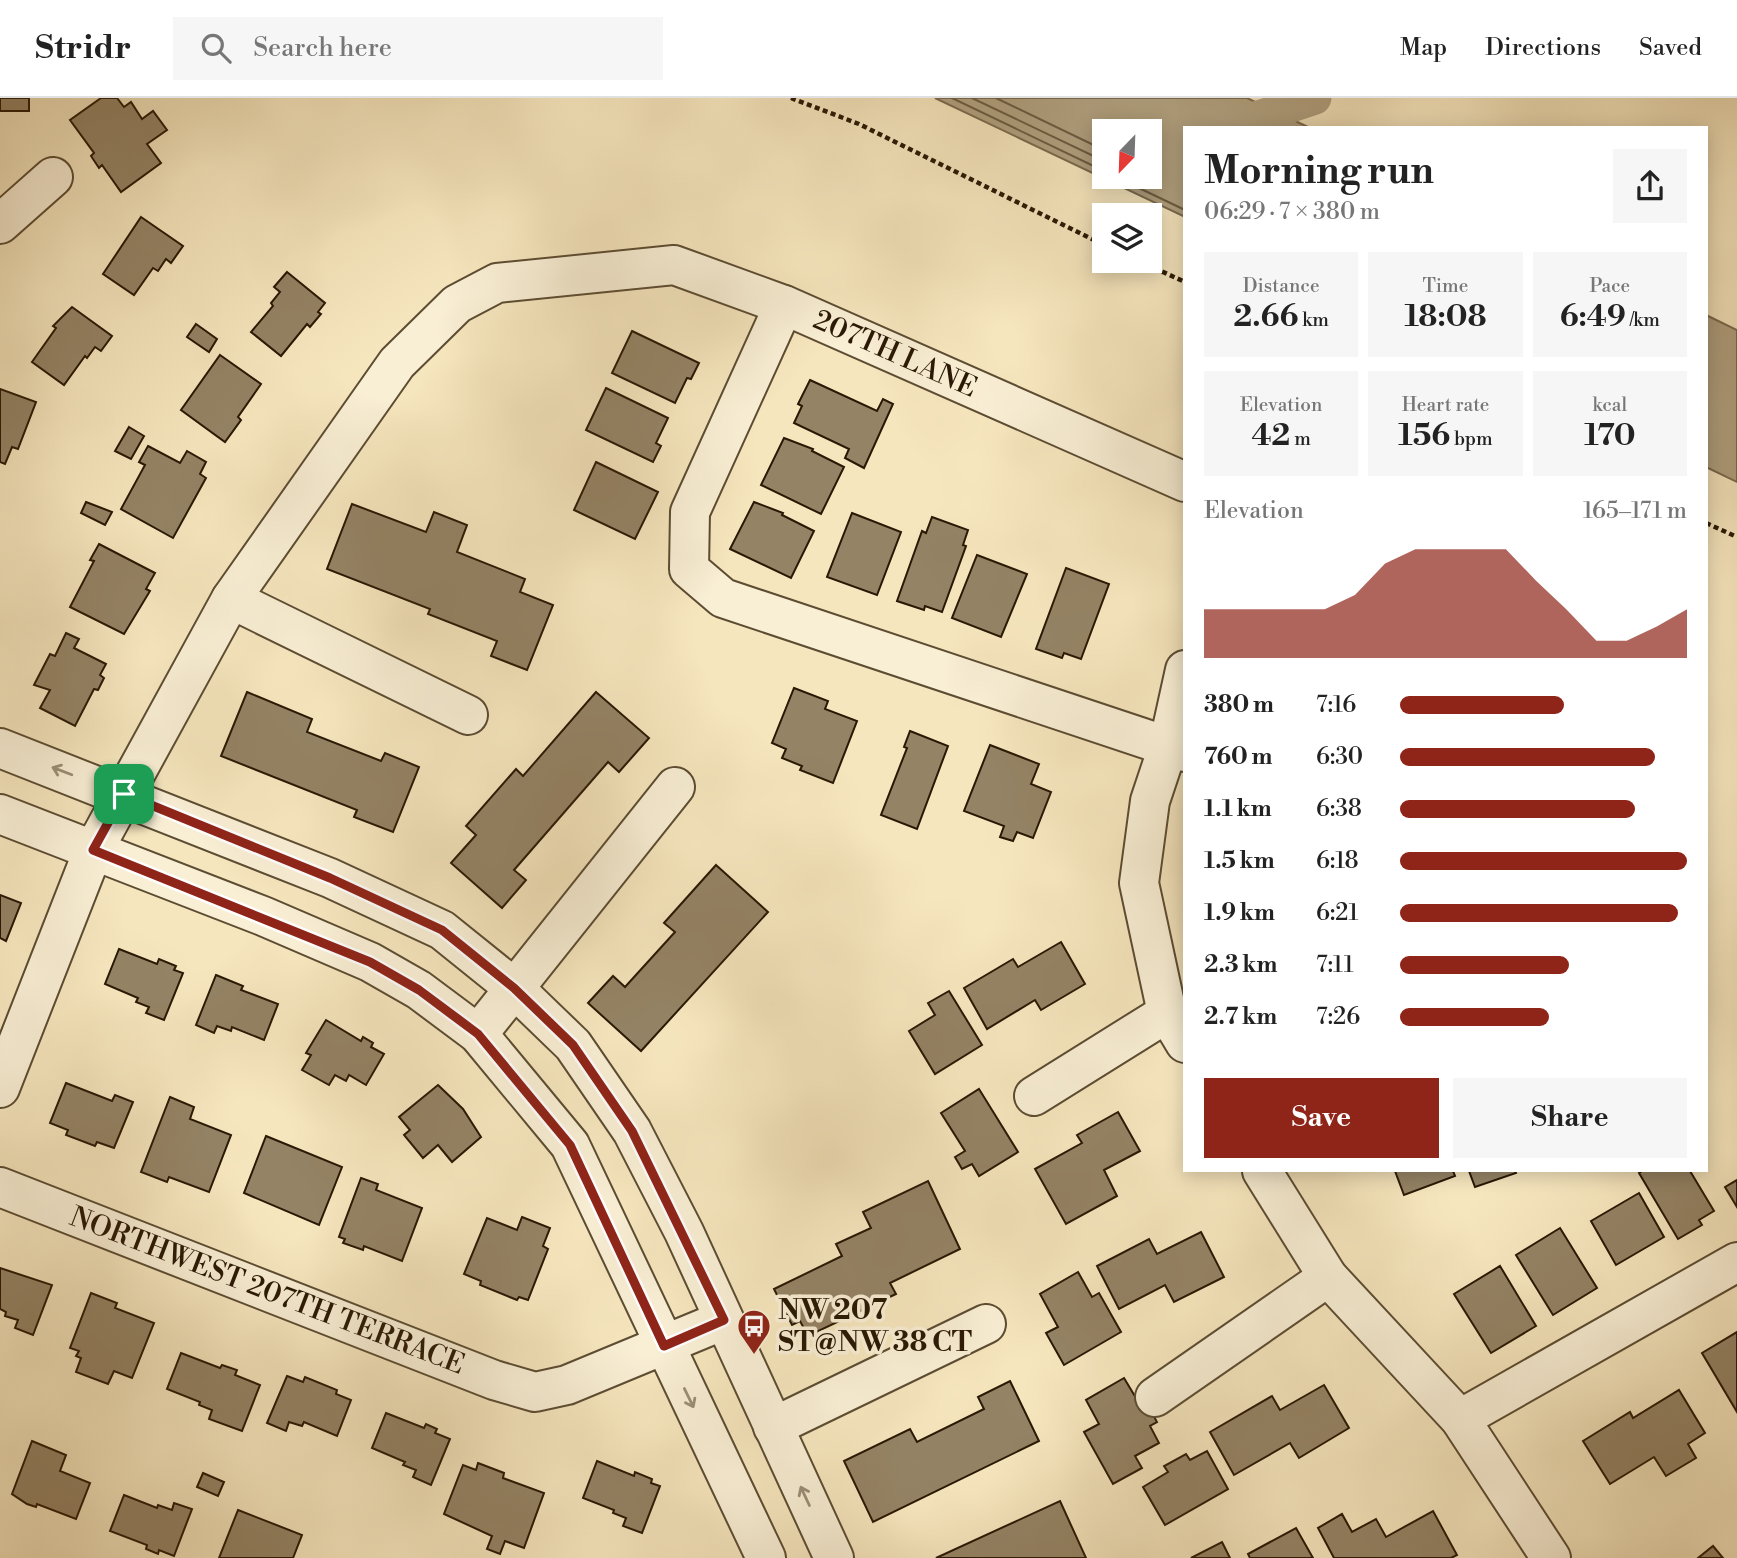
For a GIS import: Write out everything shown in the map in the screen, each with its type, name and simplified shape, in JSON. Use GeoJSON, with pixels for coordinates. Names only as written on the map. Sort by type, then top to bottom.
{"type":"FeatureCollection","features":[{"type":"Feature","properties":{"kind":"street"},"geometry":{"type":"LineString","coordinates":[[0,224],[53,177]]}},
{"type":"Feature","properties":{"kind":"street","name":"207TH LANE"},"geometry":{"type":"LineString","coordinates":[[0,1088],[93,850],[231,599],[397,363],[457,304],[497,283],[674,265],[784,305],[1183,481]]}},
{"type":"Feature","properties":{"kind":"street"},"geometry":{"type":"LineString","coordinates":[[784,305],[690,512],[690,569],[723,598],[1177,750]]}},
{"type":"Feature","properties":{"kind":"street"},"geometry":{"type":"LineString","coordinates":[[231,599],[468,715]]}},
{"type":"Feature","properties":{"kind":"street"},"geometry":{"type":"LineString","coordinates":[[1034,1096],[1176,1028],[1139,883],[1150,801],[1177,750],[1183,690]]}},
{"type":"Feature","properties":{"kind":"street"},"geometry":{"type":"LineString","coordinates":[[0,748],[124,794],[330,878],[442,930],[514,988],[573,1045],[632,1131],[724,1320],[834,1558]]}},
{"type":"Feature","properties":{"kind":"street"},"geometry":{"type":"LineString","coordinates":[[478,1034],[675,787]]}},
{"type":"Feature","properties":{"kind":"street"},"geometry":{"type":"LineString","coordinates":[[0,814],[370,962],[419,990],[478,1034],[570,1145],[766,1558]]}},
{"type":"Feature","properties":{"kind":"street"},"geometry":{"type":"LineString","coordinates":[[1263,1172],[1328,1278],[1460,1419],[1551,1558]]}},
{"type":"Feature","properties":{"kind":"street","name":"NORTHWEST 207TH TERRACE"},"geometry":{"type":"LineString","coordinates":[[0,1187],[494,1380],[535,1392],[567,1385],[664,1346]]}},
{"type":"Feature","properties":{"kind":"street"},"geometry":{"type":"LineString","coordinates":[[1460,1419],[1737,1262]]}},
{"type":"Feature","properties":{"kind":"street"},"geometry":{"type":"LineString","coordinates":[[1154,1397],[1328,1278]]}},
{"type":"Feature","properties":{"kind":"street"},"geometry":{"type":"LineString","coordinates":[[664,1346],[724,1320]]}},
{"type":"Feature","properties":{"kind":"street"},"geometry":{"type":"LineString","coordinates":[[773,1427],[986,1324]]}},
{"type":"Feature","properties":{"kind":"path"},"geometry":{"type":"LineString","coordinates":[[791,98],[859,124],[1092,239]]}},
{"type":"Feature","properties":{"kind":"path"},"geometry":{"type":"LineString","coordinates":[[1162,272],[1183,281]]}},
{"type":"Feature","properties":{"kind":"path"},"geometry":{"type":"LineString","coordinates":[[1708,524],[1737,537]]}},
{"type":"Feature","properties":{"kind":"water"},"geometry":{"type":"Polygon","coordinates":[[[935,98],[1247,98],[1306,126],[1183,126],[1183,216],[1162,206],[1162,203],[1156,203],[1126,189],[1162,189],[1162,119],[1092,119],[1092,173],[935,98]]]}},
{"type":"Feature","properties":{"kind":"water"},"geometry":{"type":"Polygon","coordinates":[[[1708,316],[1737,330],[1737,482],[1708,468],[1708,316]]]}},
{"type":"Feature","properties":{"kind":"building"},"geometry":{"type":"Polygon","coordinates":[[[0,98],[29,98],[29,111],[0,111],[0,98]]]}},
{"type":"Feature","properties":{"kind":"building"},"geometry":{"type":"Polygon","coordinates":[[[101,98],[117,98],[124,107],[131,102],[142,119],[153,111],[167,130],[147,144],[161,163],[121,192],[102,165],[99,168],[91,156],[94,153],[70,120],[101,98]]]}},
{"type":"Feature","properties":{"kind":"building"},"geometry":{"type":"Polygon","coordinates":[[[141,217],[183,246],[171,263],[166,259],[158,271],[153,268],[134,295],[103,274],[141,217]]]}},
{"type":"Feature","properties":{"kind":"building"},"geometry":{"type":"Polygon","coordinates":[[[287,272],[325,303],[318,312],[321,314],[310,327],[307,324],[281,356],[251,332],[273,306],[271,303],[280,292],[274,287],[287,272]]]}},
{"type":"Feature","properties":{"kind":"building"},"geometry":{"type":"Polygon","coordinates":[[[72,307],[112,336],[101,351],[95,347],[87,358],[85,356],[64,385],[32,362],[56,328],[53,326],[72,307]]]}},
{"type":"Feature","properties":{"kind":"building"},"geometry":{"type":"Polygon","coordinates":[[[196,324],[217,339],[209,352],[187,337],[196,324]]]}},
{"type":"Feature","properties":{"kind":"building"},"geometry":{"type":"Polygon","coordinates":[[[632,331],[699,363],[691,379],[687,378],[675,403],[612,373],[632,331]]]}},
{"type":"Feature","properties":{"kind":"building"},"geometry":{"type":"Polygon","coordinates":[[[220,355],[261,384],[238,417],[241,420],[225,442],[181,410],[220,355]]]}},
{"type":"Feature","properties":{"kind":"building"},"geometry":{"type":"Polygon","coordinates":[[[810,380],[877,411],[883,399],[893,404],[864,468],[845,458],[849,449],[794,423],[802,406],[798,404],[810,380]]]}},
{"type":"Feature","properties":{"kind":"building"},"geometry":{"type":"Polygon","coordinates":[[[606,388],[668,418],[656,443],[661,446],[653,462],[586,430],[606,388]]]}},
{"type":"Feature","properties":{"kind":"building"},"geometry":{"type":"Polygon","coordinates":[[[0,389],[36,402],[18,449],[12,447],[5,464],[0,462],[0,389]]]}},
{"type":"Feature","properties":{"kind":"building"},"geometry":{"type":"Polygon","coordinates":[[[129,427],[144,436],[131,459],[115,451],[129,427]]]}},
{"type":"Feature","properties":{"kind":"building"},"geometry":{"type":"Polygon","coordinates":[[[784,438],[813,449],[812,451],[844,467],[821,514],[761,485],[784,438]]]}},
{"type":"Feature","properties":{"kind":"building"},"geometry":{"type":"Polygon","coordinates":[[[148,446],[180,463],[187,451],[206,462],[200,474],[206,478],[173,538],[121,509],[145,465],[139,462],[148,446]]]}},
{"type":"Feature","properties":{"kind":"building"},"geometry":{"type":"Polygon","coordinates":[[[596,462],[658,492],[635,539],[574,510],[596,462]]]}},
{"type":"Feature","properties":{"kind":"building"},"geometry":{"type":"Polygon","coordinates":[[[86,502],[112,512],[105,525],[81,513],[86,502]]]}},
{"type":"Feature","properties":{"kind":"building"},"geometry":{"type":"Polygon","coordinates":[[[754,502],[783,513],[782,515],[814,531],[791,578],[730,549],[754,502]]]}},
{"type":"Feature","properties":{"kind":"building"},"geometry":{"type":"Polygon","coordinates":[[[352,504],[426,532],[434,512],[467,525],[457,552],[525,579],[520,592],[553,605],[527,670],[491,656],[497,641],[428,614],[430,609],[327,569],[352,504]]]}},
{"type":"Feature","properties":{"kind":"building"},"geometry":{"type":"Polygon","coordinates":[[[852,513],[901,532],[877,595],[827,577],[852,513]]]}},
{"type":"Feature","properties":{"kind":"building"},"geometry":{"type":"Polygon","coordinates":[[[932,517],[968,530],[963,545],[966,546],[942,612],[925,606],[924,610],[897,601],[922,531],[926,533],[932,517]]]}},
{"type":"Feature","properties":{"kind":"building"},"geometry":{"type":"Polygon","coordinates":[[[99,544],[155,573],[146,589],[150,591],[124,634],[70,607],[94,561],[90,560],[99,544]]]}},
{"type":"Feature","properties":{"kind":"building"},"geometry":{"type":"Polygon","coordinates":[[[977,555],[1027,574],[1001,637],[952,618],[977,555]]]}},
{"type":"Feature","properties":{"kind":"building"},"geometry":{"type":"Polygon","coordinates":[[[1066,568],[1109,584],[1081,659],[1064,653],[1062,658],[1036,649],[1066,568]]]}},
{"type":"Feature","properties":{"kind":"building"},"geometry":{"type":"Polygon","coordinates":[[[66,633],[79,639],[74,648],[106,664],[100,675],[104,678],[98,690],[94,689],[75,726],[40,708],[50,690],[34,685],[50,654],[55,656],[66,633]]]}},
{"type":"Feature","properties":{"kind":"building"},"geometry":{"type":"Polygon","coordinates":[[[794,688],[828,701],[825,709],[857,721],[833,783],[800,770],[802,766],[782,758],[786,749],[772,743],[794,688]]]}},
{"type":"Feature","properties":{"kind":"building"},"geometry":{"type":"Polygon","coordinates":[[[247,692],[312,719],[307,732],[381,761],[385,753],[419,767],[393,832],[354,817],[357,810],[221,756],[247,692]]]}},
{"type":"Feature","properties":{"kind":"building"},"geometry":{"type":"Polygon","coordinates":[[[596,692],[649,738],[619,772],[608,762],[514,870],[526,880],[502,908],[451,863],[476,835],[466,826],[516,769],[523,776],[596,692]]]}},
{"type":"Feature","properties":{"kind":"building"},"geometry":{"type":"Polygon","coordinates":[[[910,731],[948,746],[917,829],[881,815],[907,748],[904,747],[910,731]]]}},
{"type":"Feature","properties":{"kind":"building"},"geometry":{"type":"Polygon","coordinates":[[[990,745],[1039,764],[1031,784],[1051,792],[1033,838],[1017,832],[1013,841],[1000,837],[1004,826],[964,811],[990,745]]]}},
{"type":"Feature","properties":{"kind":"building"},"geometry":{"type":"Polygon","coordinates":[[[716,865],[768,912],[641,1051],[588,1003],[613,976],[625,987],[675,932],[664,923],[716,865]]]}},
{"type":"Feature","properties":{"kind":"building"},"geometry":{"type":"Polygon","coordinates":[[[0,895],[21,903],[6,941],[0,938],[0,895]]]}},
{"type":"Feature","properties":{"kind":"building"},"geometry":{"type":"Polygon","coordinates":[[[1061,942],[1085,984],[1041,1010],[1035,1000],[987,1029],[964,988],[1013,959],[1018,967],[1061,942]]]}},
{"type":"Feature","properties":{"kind":"building"},"geometry":{"type":"Polygon","coordinates":[[[119,949],[157,964],[159,959],[176,966],[174,970],[183,973],[164,1020],[146,1013],[149,1007],[136,1002],[138,998],[105,984],[119,949]]]}},
{"type":"Feature","properties":{"kind":"building"},"geometry":{"type":"Polygon","coordinates":[[[216,975],[243,986],[241,990],[278,1004],[264,1040],[232,1027],[231,1031],[217,1026],[214,1033],[196,1025],[216,975]]]}},
{"type":"Feature","properties":{"kind":"building"},"geometry":{"type":"Polygon","coordinates":[[[949,991],[982,1045],[935,1074],[909,1031],[935,1015],[928,1003],[949,991]]]}},
{"type":"Feature","properties":{"kind":"building"},"geometry":{"type":"Polygon","coordinates":[[[326,1020],[361,1041],[363,1037],[373,1043],[371,1047],[384,1054],[366,1085],[349,1075],[346,1081],[335,1075],[329,1085],[302,1070],[311,1055],[306,1053],[326,1020]]]}},
{"type":"Feature","properties":{"kind":"building"},"geometry":{"type":"Polygon","coordinates":[[[66,1083],[112,1101],[115,1095],[133,1102],[114,1148],[97,1142],[95,1146],[66,1135],[68,1130],[50,1123],[66,1083]]]}},
{"type":"Feature","properties":{"kind":"building"},"geometry":{"type":"Polygon","coordinates":[[[438,1085],[463,1109],[481,1137],[452,1162],[438,1145],[423,1158],[404,1135],[410,1130],[399,1117],[438,1085]]]}},
{"type":"Feature","properties":{"kind":"building"},"geometry":{"type":"Polygon","coordinates":[[[979,1089],[1018,1152],[979,1176],[972,1164],[962,1169],[955,1157],[965,1151],[941,1113],[979,1089]]]}},
{"type":"Feature","properties":{"kind":"building"},"geometry":{"type":"Polygon","coordinates":[[[170,1097],[194,1107],[190,1119],[231,1135],[209,1192],[169,1177],[167,1182],[141,1172],[170,1097]]]}},
{"type":"Feature","properties":{"kind":"building"},"geometry":{"type":"Polygon","coordinates":[[[1118,1112],[1140,1151],[1104,1170],[1117,1196],[1066,1224],[1035,1169],[1082,1143],[1077,1135],[1118,1112]]]}},
{"type":"Feature","properties":{"kind":"building"},"geometry":{"type":"Polygon","coordinates":[[[266,1136],[342,1167],[319,1225],[244,1193],[266,1136]]]}},
{"type":"Feature","properties":{"kind":"building"},"geometry":{"type":"Polygon","coordinates":[[[1395,1172],[1453,1172],[1455,1176],[1404,1195],[1395,1172]]]}},
{"type":"Feature","properties":{"kind":"building"},"geometry":{"type":"Polygon","coordinates":[[[1469,1172],[1516,1173],[1475,1187],[1469,1172]]]}},
{"type":"Feature","properties":{"kind":"building"},"geometry":{"type":"Polygon","coordinates":[[[1691,1172],[1714,1211],[1699,1220],[1702,1225],[1678,1239],[1639,1173],[1691,1172]]]}},
{"type":"Feature","properties":{"kind":"building"},"geometry":{"type":"Polygon","coordinates":[[[361,1178],[378,1184],[376,1190],[422,1208],[402,1261],[364,1246],[363,1250],[343,1243],[345,1239],[339,1237],[361,1178]]]}},
{"type":"Feature","properties":{"kind":"building"},"geometry":{"type":"Polygon","coordinates":[[[1737,1180],[1737,1207],[1725,1187],[1737,1180]]]}},
{"type":"Feature","properties":{"kind":"building"},"geometry":{"type":"Polygon","coordinates":[[[928,1181],[960,1249],[890,1283],[896,1294],[808,1336],[800,1321],[792,1325],[774,1289],[842,1256],[836,1244],[871,1228],[863,1212],[928,1181]]]}},
{"type":"Feature","properties":{"kind":"building"},"geometry":{"type":"Polygon","coordinates":[[[1639,1193],[1664,1237],[1616,1265],[1591,1221],[1639,1193]]]}},
{"type":"Feature","properties":{"kind":"building"},"geometry":{"type":"Polygon","coordinates":[[[522,1217],[550,1228],[543,1246],[548,1249],[528,1300],[519,1297],[517,1300],[480,1285],[481,1281],[464,1274],[487,1218],[517,1230],[522,1217]]]}},
{"type":"Feature","properties":{"kind":"building"},"geometry":{"type":"Polygon","coordinates":[[[1560,1228],[1597,1288],[1553,1315],[1516,1255],[1560,1228]]]}},
{"type":"Feature","properties":{"kind":"building"},"geometry":{"type":"Polygon","coordinates":[[[1201,1232],[1224,1277],[1174,1302],[1165,1285],[1119,1309],[1097,1266],[1149,1239],[1157,1254],[1201,1232]]]}},
{"type":"Feature","properties":{"kind":"building"},"geometry":{"type":"Polygon","coordinates":[[[1500,1266],[1536,1326],[1491,1353],[1454,1294],[1500,1266]]]}},
{"type":"Feature","properties":{"kind":"building"},"geometry":{"type":"Polygon","coordinates":[[[0,1268],[52,1285],[33,1335],[15,1328],[18,1320],[5,1316],[6,1312],[0,1309],[0,1268]]]}},
{"type":"Feature","properties":{"kind":"building"},"geometry":{"type":"Polygon","coordinates":[[[1078,1272],[1092,1297],[1099,1293],[1121,1332],[1064,1365],[1046,1333],[1058,1327],[1040,1294],[1078,1272]]]}},
{"type":"Feature","properties":{"kind":"building"},"geometry":{"type":"Polygon","coordinates":[[[91,1293],[117,1303],[115,1308],[154,1323],[132,1378],[114,1371],[108,1384],[76,1372],[81,1358],[76,1356],[79,1351],[70,1348],[91,1293]]]}},
{"type":"Feature","properties":{"kind":"building"},"geometry":{"type":"Polygon","coordinates":[[[1737,1332],[1737,1412],[1702,1353],[1737,1332]]]}},
{"type":"Feature","properties":{"kind":"building"},"geometry":{"type":"Polygon","coordinates":[[[181,1353],[220,1368],[222,1365],[237,1370],[235,1375],[260,1385],[242,1431],[209,1419],[212,1410],[199,1405],[200,1402],[167,1389],[181,1353]]]}},
{"type":"Feature","properties":{"kind":"building"},"geometry":{"type":"Polygon","coordinates":[[[287,1376],[303,1382],[305,1377],[337,1390],[336,1394],[351,1400],[337,1436],[304,1422],[302,1426],[289,1422],[286,1431],[267,1423],[287,1376]]]}},
{"type":"Feature","properties":{"kind":"building"},"geometry":{"type":"Polygon","coordinates":[[[1124,1378],[1139,1403],[1145,1400],[1157,1422],[1150,1426],[1159,1443],[1135,1456],[1142,1468],[1113,1484],[1084,1432],[1099,1424],[1086,1400],[1124,1378]]]}},
{"type":"Feature","properties":{"kind":"building"},"geometry":{"type":"Polygon","coordinates":[[[1010,1381],[1039,1441],[873,1522],[844,1461],[910,1429],[917,1442],[984,1409],[978,1397],[1010,1381]]]}},
{"type":"Feature","properties":{"kind":"building"},"geometry":{"type":"Polygon","coordinates":[[[1324,1385],[1349,1428],[1299,1458],[1290,1443],[1234,1475],[1210,1432],[1272,1396],[1280,1410],[1324,1385]]]}},
{"type":"Feature","properties":{"kind":"building"},"geometry":{"type":"Polygon","coordinates":[[[1679,1390],[1705,1433],[1688,1444],[1696,1458],[1666,1476],[1654,1457],[1610,1484],[1583,1441],[1630,1412],[1633,1418],[1679,1390]]]}},
{"type":"Feature","properties":{"kind":"building"},"geometry":{"type":"Polygon","coordinates":[[[386,1413],[424,1428],[426,1424],[437,1429],[435,1433],[450,1439],[431,1485],[413,1477],[416,1470],[403,1465],[405,1462],[372,1448],[386,1413]]]}},
{"type":"Feature","properties":{"kind":"building"},"geometry":{"type":"Polygon","coordinates":[[[32,1441],[66,1455],[60,1471],[90,1483],[76,1519],[37,1504],[36,1507],[27,1504],[12,1494],[32,1441]]]}},
{"type":"Feature","properties":{"kind":"building"},"geometry":{"type":"Polygon","coordinates":[[[1207,1451],[1228,1489],[1165,1525],[1143,1487],[1168,1472],[1164,1466],[1186,1454],[1190,1460],[1207,1451]]]}},
{"type":"Feature","properties":{"kind":"building"},"geometry":{"type":"Polygon","coordinates":[[[597,1461],[634,1476],[635,1472],[652,1479],[651,1483],[660,1486],[642,1533],[623,1526],[626,1518],[613,1513],[614,1510],[583,1498],[597,1461]]]}},
{"type":"Feature","properties":{"kind":"building"},"geometry":{"type":"Polygon","coordinates":[[[478,1463],[504,1473],[503,1478],[544,1493],[524,1548],[505,1541],[500,1554],[487,1549],[492,1536],[444,1514],[463,1465],[476,1470],[478,1463]]]}},
{"type":"Feature","properties":{"kind":"building"},"geometry":{"type":"Polygon","coordinates":[[[203,1473],[224,1482],[218,1496],[197,1487],[203,1473]]]}},
{"type":"Feature","properties":{"kind":"building"},"geometry":{"type":"Polygon","coordinates":[[[124,1495],[157,1508],[158,1505],[172,1510],[174,1503],[192,1509],[174,1556],[159,1550],[158,1554],[146,1549],[147,1545],[110,1531],[124,1495]]]}},
{"type":"Feature","properties":{"kind":"building"},"geometry":{"type":"Polygon","coordinates":[[[1060,1501],[1086,1558],[936,1558],[1060,1501]]]}},
{"type":"Feature","properties":{"kind":"building"},"geometry":{"type":"Polygon","coordinates":[[[238,1510],[302,1535],[293,1558],[219,1558],[238,1510]]]}},
{"type":"Feature","properties":{"kind":"building"},"geometry":{"type":"Polygon","coordinates":[[[1433,1511],[1457,1555],[1451,1558],[1334,1558],[1318,1528],[1342,1514],[1352,1532],[1376,1519],[1386,1537],[1433,1511]]]}},
{"type":"Feature","properties":{"kind":"building"},"geometry":{"type":"Polygon","coordinates":[[[1296,1528],[1313,1558],[1250,1558],[1248,1554],[1296,1528]]]}},
{"type":"Feature","properties":{"kind":"building"},"geometry":{"type":"Polygon","coordinates":[[[1222,1542],[1230,1558],[1191,1558],[1222,1542]]]}},
{"type":"Feature","properties":{"kind":"building"},"geometry":{"type":"Polygon","coordinates":[[[1713,1546],[1723,1558],[1698,1558],[1713,1546]]]}},
{"type":"Feature","properties":{"kind":"waterway"},"geometry":{"type":"LineString","coordinates":[[1232,126],[1315,98]]}},
{"type":"Feature","properties":{"kind":"place","name":"NW 207 ST@NW 38 CT"},"geometry":{"type":"Point","coordinates":[754,1356]}},
{"type":"Feature","properties":{"kind":"route"},"geometry":{"type":"LineString","coordinates":[[124,794],[330,878],[442,930],[514,988],[573,1045],[632,1131],[684,1232],[724,1320],[664,1346],[570,1145],[478,1034],[419,990],[370,962],[263,916],[93,850],[124,794]]}}]}
